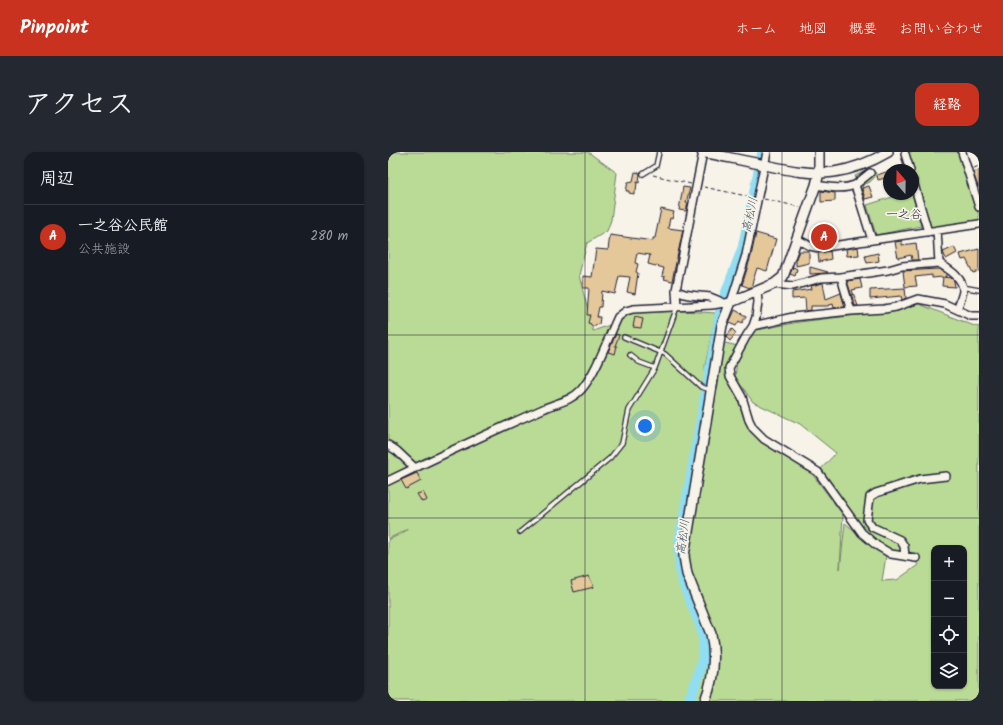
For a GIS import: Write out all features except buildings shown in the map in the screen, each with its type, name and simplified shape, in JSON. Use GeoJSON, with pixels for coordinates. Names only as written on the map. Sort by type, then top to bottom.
{"type":"FeatureCollection","features":[{"type":"Feature","properties":{"kind":"street"},"geometry":{"type":"LineString","coordinates":[[677,307],[676,290],[703,152],[806,173],[819,173],[853,168],[869,163],[888,152]]}},
{"type":"Feature","properties":{"kind":"street"},"geometry":{"type":"LineString","coordinates":[[706,701],[713,674],[713,642],[686,574],[684,556],[722,325],[728,303],[746,255],[757,198],[761,164],[767,152]]}},
{"type":"Feature","properties":{"kind":"street"},"geometry":{"type":"LineString","coordinates":[[389,482],[467,442],[571,398],[580,391],[589,379],[618,317],[621,314],[633,309],[728,303],[774,284],[784,277],[816,185],[819,173],[819,152]]}},
{"type":"Feature","properties":{"kind":"street"},"geometry":{"type":"LineString","coordinates":[[962,152],[979,207]]}},
{"type":"Feature","properties":{"kind":"street"},"geometry":{"type":"LineString","coordinates":[[905,154],[908,164]]}},
{"type":"Feature","properties":{"kind":"street"},"geometry":{"type":"LineString","coordinates":[[816,185],[838,188],[849,187],[870,173]]}},
{"type":"Feature","properties":{"kind":"street"},"geometry":{"type":"LineString","coordinates":[[855,184],[872,240]]}},
{"type":"Feature","properties":{"kind":"street"},"geometry":{"type":"LineString","coordinates":[[919,200],[928,232]]}},
{"type":"Feature","properties":{"kind":"street"},"geometry":{"type":"LineString","coordinates":[[797,239],[810,246],[819,248],[979,224]]}},
{"type":"Feature","properties":{"kind":"street"},"geometry":{"type":"LineString","coordinates":[[937,230],[939,263]]}},
{"type":"Feature","properties":{"kind":"street"},"geometry":{"type":"LineString","coordinates":[[774,284],[793,286],[821,278],[841,277],[888,270],[902,266],[939,263],[951,270],[960,281],[963,290],[957,309]]}},
{"type":"Feature","properties":{"kind":"street"},"geometry":{"type":"LineString","coordinates":[[841,277],[851,311]]}},
{"type":"Feature","properties":{"kind":"street"},"geometry":{"type":"LineString","coordinates":[[676,290],[681,294],[709,297],[728,303]]}},
{"type":"Feature","properties":{"kind":"street"},"geometry":{"type":"LineString","coordinates":[[757,291],[758,302],[756,318],[729,368],[730,376],[742,397],[753,428],[764,438],[818,472],[862,532],[876,545],[891,554],[916,558]]}},
{"type":"Feature","properties":{"kind":"street"},"geometry":{"type":"LineString","coordinates":[[753,326],[794,317],[884,309],[896,307],[918,299],[945,304],[971,316],[979,316]]}},
{"type":"Feature","properties":{"kind":"street"},"geometry":{"type":"LineString","coordinates":[[388,445],[397,451],[415,468]]}},
{"type":"Feature","properties":{"kind":"street"},"geometry":{"type":"LineString","coordinates":[[904,556],[904,546],[900,540],[872,527],[867,520],[870,497],[876,493],[920,479],[946,476]]}},
{"type":"Feature","properties":{"kind":"lane"},"geometry":{"type":"LineString","coordinates":[[643,174],[656,166],[659,152]]}},
{"type":"Feature","properties":{"kind":"lane"},"geometry":{"type":"LineString","coordinates":[[962,287],[979,290]]}},
{"type":"Feature","properties":{"kind":"lane"},"geometry":{"type":"LineString","coordinates":[[520,532],[610,458],[622,443],[629,410],[655,368],[677,307]]}},
{"type":"Feature","properties":{"kind":"lane"},"geometry":{"type":"LineString","coordinates":[[624,337],[667,356],[686,375],[701,387],[711,390]]}},
{"type":"Feature","properties":{"kind":"lane"},"geometry":{"type":"LineString","coordinates":[[630,355],[639,362],[655,368]]}},
{"type":"Feature","properties":{"kind":"path"},"geometry":{"type":"LineString","coordinates":[[757,198],[808,208]]}},
{"type":"Feature","properties":{"kind":"green space"},"geometry":{"type":"Polygon","coordinates":[[[388,152],[588,152],[617,173],[611,220],[607,231],[587,243],[579,275],[593,331],[615,323],[625,314],[636,312],[665,310],[716,313],[705,366],[707,414],[721,342],[738,346],[724,374],[737,396],[744,419],[754,435],[813,475],[843,515],[840,569],[845,523],[886,556],[882,581],[897,580],[918,565],[903,545],[901,551],[890,554],[854,521],[826,475],[820,470],[836,453],[800,424],[753,402],[735,377],[737,361],[752,331],[799,322],[883,312],[919,304],[977,327],[979,326],[979,701],[388,701],[388,540],[408,529],[388,539],[388,152]]]}},
{"type":"Feature","properties":{"kind":"green space"},"geometry":{"type":"Polygon","coordinates":[[[907,152],[960,152],[979,220],[929,228],[919,193],[919,164],[910,164],[907,152]]]}},
{"type":"Feature","properties":{"kind":"green space"},"geometry":{"type":"Polygon","coordinates":[[[867,170],[873,170],[876,173],[876,176],[870,182],[863,185],[862,188],[865,199],[862,201],[855,176],[867,170]]]}},
{"type":"Feature","properties":{"kind":"green space"},"geometry":{"type":"Polygon","coordinates":[[[883,200],[914,200],[921,226],[876,235],[867,205],[883,200]]]}},
{"type":"Feature","properties":{"kind":"waterway","name":"高松川"},"geometry":{"type":"LineString","coordinates":[[724,299],[743,248],[763,152]]}},
{"type":"Feature","properties":{"kind":"waterway","name":"高松川"},"geometry":{"type":"LineString","coordinates":[[707,387],[721,310]]}},
{"type":"Feature","properties":{"kind":"waterway","name":"高松川"},"geometry":{"type":"LineString","coordinates":[[689,701],[700,668],[704,647],[702,631],[683,582],[680,561],[680,539],[706,392]]}},
{"type":"Feature","properties":{"kind":"place","name":"一之谷公民館"},"geometry":{"type":"Point","coordinates":[824,237]}},
{"type":"Feature","properties":{"kind":"district","name":"一之谷"},"geometry":{"type":"Point","coordinates":[904,214]}}]}
